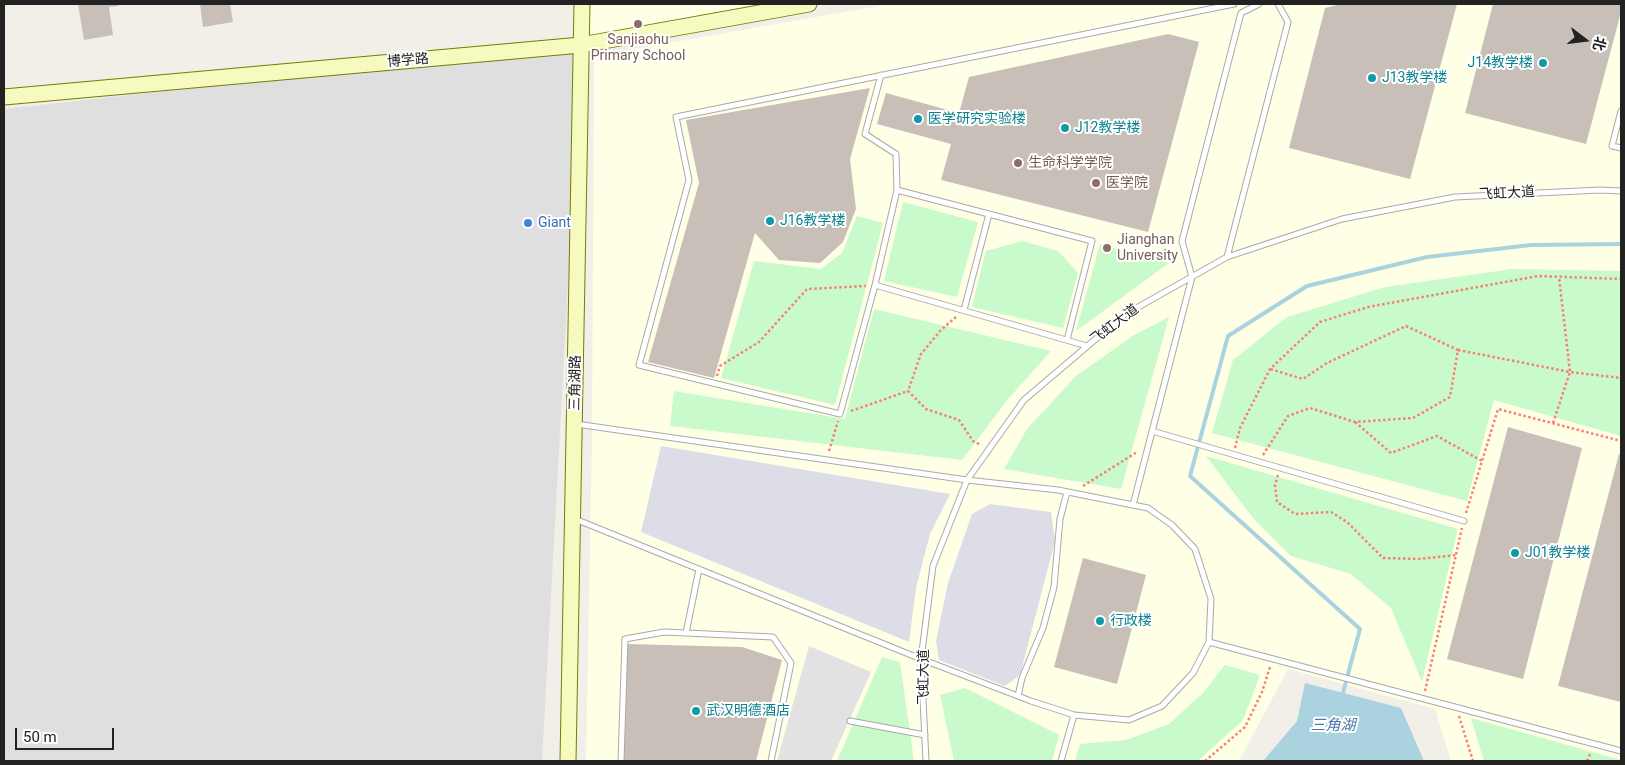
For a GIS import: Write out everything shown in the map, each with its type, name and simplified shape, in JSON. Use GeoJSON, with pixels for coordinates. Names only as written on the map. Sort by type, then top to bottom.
{"type":"FeatureCollection","features":[{"type":"Feature","properties":{"kind":"street","name":"三角湖路"},"geometry":{"type":"LineString","coordinates":[[568,761],[582,4]]}},
{"type":"Feature","properties":{"kind":"street","name":"博学路"},"geometry":{"type":"LineString","coordinates":[[4,97],[581,45],[809,4]]}},
{"type":"Feature","properties":{"kind":"lane"},"geometry":{"type":"LineString","coordinates":[[881,76],[865,134],[896,154],[897,190],[875,285],[840,414],[639,365],[689,180],[676,117],[1234,4]]}},
{"type":"Feature","properties":{"kind":"lane"},"geometry":{"type":"LineString","coordinates":[[1133,505],[1192,277],[1182,241],[1241,13],[1258,4]]}},
{"type":"Feature","properties":{"kind":"lane"},"geometry":{"type":"LineString","coordinates":[[1227,257],[1288,22],[1278,4]]}},
{"type":"Feature","properties":{"kind":"lane"},"geometry":{"type":"LineString","coordinates":[[1621,110],[1612,146],[1621,148]]}},
{"type":"Feature","properties":{"kind":"lane"},"geometry":{"type":"LineString","coordinates":[[897,190],[1092,241],[1067,340]]}},
{"type":"Feature","properties":{"kind":"lane","name":"飞虹大道"},"geometry":{"type":"LineString","coordinates":[[926,761],[921,659],[933,566],[967,480],[1024,400],[1124,315],[1227,257],[1342,219],[1455,197],[1600,190],[1621,191]]}},
{"type":"Feature","properties":{"kind":"lane"},"geometry":{"type":"LineString","coordinates":[[964,310],[989,214]]}},
{"type":"Feature","properties":{"kind":"lane"},"geometry":{"type":"LineString","coordinates":[[875,285],[1088,346]]}},
{"type":"Feature","properties":{"kind":"lane"},"geometry":{"type":"LineString","coordinates":[[572,518],[921,659],[1074,715],[1129,720],[1162,706],[1193,673],[1209,642],[1211,599],[1195,549],[1172,525],[1148,508],[1070,492],[967,480],[575,424]]}},
{"type":"Feature","properties":{"kind":"lane"},"geometry":{"type":"LineString","coordinates":[[1152,431],[1464,522]]}},
{"type":"Feature","properties":{"kind":"lane"},"geometry":{"type":"LineString","coordinates":[[1018,696],[1022,678],[1042,628],[1054,587],[1060,518],[1070,492]]}},
{"type":"Feature","properties":{"kind":"lane"},"geometry":{"type":"LineString","coordinates":[[686,633],[699,569]]}},
{"type":"Feature","properties":{"kind":"lane"},"geometry":{"type":"LineString","coordinates":[[621,761],[625,639],[664,632],[773,637],[791,663],[771,761]]}},
{"type":"Feature","properties":{"kind":"lane"},"geometry":{"type":"LineString","coordinates":[[1209,642],[1621,751]]}},
{"type":"Feature","properties":{"kind":"lane"},"geometry":{"type":"LineString","coordinates":[[1061,761],[1074,715]]}},
{"type":"Feature","properties":{"kind":"lane"},"geometry":{"type":"LineString","coordinates":[[850,721],[925,735]]}},
{"type":"Feature","properties":{"kind":"path"},"geometry":{"type":"LineString","coordinates":[[1234,454],[1240,428],[1270,370],[1320,322],[1360,309],[1538,276],[1621,279]]}},
{"type":"Feature","properties":{"kind":"path"},"geometry":{"type":"LineString","coordinates":[[1553,424],[1570,372],[1560,277]]}},
{"type":"Feature","properties":{"kind":"path"},"geometry":{"type":"LineString","coordinates":[[714,384],[720,366],[759,342],[807,289],[875,285]]}},
{"type":"Feature","properties":{"kind":"path"},"geometry":{"type":"LineString","coordinates":[[908,391],[922,354],[941,330],[964,310]]}},
{"type":"Feature","properties":{"kind":"path"},"geometry":{"type":"LineString","coordinates":[[1270,370],[1303,379],[1327,363],[1406,326],[1458,350],[1570,372],[1621,378]]}},
{"type":"Feature","properties":{"kind":"path"},"geometry":{"type":"LineString","coordinates":[[1259,462],[1288,416],[1310,408],[1355,422],[1413,418],[1450,397],[1458,350]]}},
{"type":"Feature","properties":{"kind":"path"},"geometry":{"type":"LineString","coordinates":[[826,460],[840,414],[908,391]]}},
{"type":"Feature","properties":{"kind":"path"},"geometry":{"type":"LineString","coordinates":[[908,391],[926,409],[959,420],[973,441],[988,450]]}},
{"type":"Feature","properties":{"kind":"path"},"geometry":{"type":"LineString","coordinates":[[1423,698],[1464,522],[1498,409],[1621,441]]}},
{"type":"Feature","properties":{"kind":"path"},"geometry":{"type":"LineString","coordinates":[[1355,422],[1391,453],[1436,436],[1482,461]]}},
{"type":"Feature","properties":{"kind":"path"},"geometry":{"type":"LineString","coordinates":[[1070,492],[1149,445]]}},
{"type":"Feature","properties":{"kind":"path"},"geometry":{"type":"LineString","coordinates":[[1280,468],[1276,485],[1277,502],[1295,514],[1331,512],[1347,522],[1383,558],[1419,559],[1456,555]]}},
{"type":"Feature","properties":{"kind":"path"},"geometry":{"type":"LineString","coordinates":[[1204,761],[1245,727],[1262,692],[1272,658]]}},
{"type":"Feature","properties":{"kind":"path"},"geometry":{"type":"LineString","coordinates":[[1456,707],[1473,761]]}},
{"type":"Feature","properties":{"kind":"shaded area","name":"Sanjiaohu Primary School"},"geometry":{"type":"Polygon","coordinates":[[[582,4],[809,4],[581,45],[582,4]]]}},
{"type":"Feature","properties":{"kind":"shaded area","name":"Jianghan University"},"geometry":{"type":"Polygon","coordinates":[[[890,4],[1621,4],[1621,761],[1451,761],[1435,709],[1288,669],[1239,761],[586,761],[592,439],[594,56],[890,4]]]}},
{"type":"Feature","properties":{"kind":"shaded area"},"geometry":{"type":"Polygon","coordinates":[[[581,45],[542,761],[4,761],[4,109],[581,45]]]}},
{"type":"Feature","properties":{"kind":"shaded area"},"geometry":{"type":"Polygon","coordinates":[[[661,446],[950,494],[930,534],[916,588],[909,642],[641,532],[661,446]]]}},
{"type":"Feature","properties":{"kind":"shaded area"},"geometry":{"type":"Polygon","coordinates":[[[990,504],[1051,512],[1055,541],[1020,675],[1005,686],[939,660],[936,641],[948,583],[972,514],[990,504]]]}},
{"type":"Feature","properties":{"kind":"shaded area"},"geometry":{"type":"Polygon","coordinates":[[[809,646],[871,672],[831,761],[777,761],[809,646]]]}},
{"type":"Feature","properties":{"kind":"green space"},"geometry":{"type":"Polygon","coordinates":[[[903,202],[978,222],[957,297],[884,281],[903,202]]]}},
{"type":"Feature","properties":{"kind":"green space"},"geometry":{"type":"Polygon","coordinates":[[[857,216],[883,223],[835,405],[721,378],[754,261],[821,269],[842,253],[857,216]]]}},
{"type":"Feature","properties":{"kind":"green space"},"geometry":{"type":"Polygon","coordinates":[[[1022,241],[1058,251],[1078,273],[1063,328],[972,307],[986,251],[1022,241]]]}},
{"type":"Feature","properties":{"kind":"green space"},"geometry":{"type":"Polygon","coordinates":[[[1100,244],[1169,263],[1076,331],[1100,244]]]}},
{"type":"Feature","properties":{"kind":"green space"},"geometry":{"type":"Polygon","coordinates":[[[1512,269],[1621,271],[1621,436],[1494,400],[1467,501],[1212,433],[1233,360],[1287,317],[1385,287],[1512,269]]]}},
{"type":"Feature","properties":{"kind":"green space"},"geometry":{"type":"Polygon","coordinates":[[[874,309],[1051,351],[1008,399],[962,460],[670,426],[674,391],[845,419],[874,309]]]}},
{"type":"Feature","properties":{"kind":"green space"},"geometry":{"type":"Polygon","coordinates":[[[1169,317],[1121,489],[1004,469],[1027,429],[1076,376],[1134,335],[1169,317]]]}},
{"type":"Feature","properties":{"kind":"green space"},"geometry":{"type":"Polygon","coordinates":[[[1206,456],[1458,529],[1422,682],[1391,608],[1351,574],[1291,556],[1253,518],[1206,456]]]}},
{"type":"Feature","properties":{"kind":"green space"},"geometry":{"type":"Polygon","coordinates":[[[882,657],[900,662],[914,761],[837,761],[882,657]]]}},
{"type":"Feature","properties":{"kind":"green space"},"geometry":{"type":"Polygon","coordinates":[[[1225,665],[1260,675],[1243,720],[1198,761],[1075,761],[1080,744],[1126,740],[1169,724],[1204,692],[1225,665]]]}},
{"type":"Feature","properties":{"kind":"green space"},"geometry":{"type":"Polygon","coordinates":[[[965,688],[1059,735],[1052,761],[954,761],[940,695],[965,688]]]}},
{"type":"Feature","properties":{"kind":"green space"},"geometry":{"type":"Polygon","coordinates":[[[1471,718],[1621,760],[1621,761],[1484,761],[1471,718]]]}},
{"type":"Feature","properties":{"kind":"water","name":"三角湖"},"geometry":{"type":"Polygon","coordinates":[[[1305,683],[1401,708],[1424,761],[1263,761],[1297,721],[1305,683]]]}},
{"type":"Feature","properties":{"kind":"building"},"geometry":{"type":"Polygon","coordinates":[[[78,4],[117,4],[118,6],[109,7],[113,35],[84,40],[78,4]]]}},
{"type":"Feature","properties":{"kind":"building"},"geometry":{"type":"Polygon","coordinates":[[[200,4],[230,4],[233,22],[203,27],[200,4]]]}},
{"type":"Feature","properties":{"kind":"building","name":"J13教学楼"},"geometry":{"type":"Polygon","coordinates":[[[1341,4],[1457,4],[1410,179],[1289,148],[1325,8],[1341,4]]]}},
{"type":"Feature","properties":{"kind":"building","name":"J14教学楼"},"geometry":{"type":"Polygon","coordinates":[[[1493,4],[1621,4],[1621,12],[1586,144],[1465,113],[1493,4]]]}},
{"type":"Feature","properties":{"kind":"building","name":"J12教学楼"},"geometry":{"type":"Polygon","coordinates":[[[1168,34],[1199,42],[1148,232],[941,180],[951,144],[877,124],[886,93],[959,113],[969,77],[1168,34]]]}},
{"type":"Feature","properties":{"kind":"building","name":"J16教学楼"},"geometry":{"type":"Polygon","coordinates":[[[870,88],[850,159],[856,209],[843,242],[820,263],[779,260],[755,233],[714,378],[648,362],[699,183],[686,120],[870,88]]]}},
{"type":"Feature","properties":{"kind":"building","name":"J01教学楼"},"geometry":{"type":"Polygon","coordinates":[[[1508,427],[1582,448],[1523,679],[1447,659],[1508,427]]]}},
{"type":"Feature","properties":{"kind":"building"},"geometry":{"type":"Polygon","coordinates":[[[1619,454],[1621,455],[1621,702],[1558,686],[1619,454]]]}},
{"type":"Feature","properties":{"kind":"building","name":"行政楼"},"geometry":{"type":"Polygon","coordinates":[[[1083,558],[1146,575],[1117,684],[1054,667],[1083,558]]]}},
{"type":"Feature","properties":{"kind":"building","name":"武汉明德酒店"},"geometry":{"type":"Polygon","coordinates":[[[626,644],[742,647],[782,660],[756,761],[623,761],[626,644]]]}},
{"type":"Feature","properties":{"kind":"waterway"},"geometry":{"type":"LineString","coordinates":[[1343,693],[1360,629],[1190,476],[1228,336],[1307,286],[1427,257],[1531,245],[1621,244]]}},
{"type":"Feature","properties":{"kind":"place","name":"Sanjiaohu Primary School"},"geometry":{"type":"Point","coordinates":[638,24]}},
{"type":"Feature","properties":{"kind":"place","name":"J14教学楼"},"geometry":{"type":"Point","coordinates":[1543,63]}},
{"type":"Feature","properties":{"kind":"place","name":"J13教学楼"},"geometry":{"type":"Point","coordinates":[1372,78]}},
{"type":"Feature","properties":{"kind":"place","name":"医学研究实验楼"},"geometry":{"type":"Point","coordinates":[918,119]}},
{"type":"Feature","properties":{"kind":"place","name":"J12教学楼"},"geometry":{"type":"Point","coordinates":[1065,128]}},
{"type":"Feature","properties":{"kind":"place","name":"生命科学学院"},"geometry":{"type":"Point","coordinates":[1018,163]}},
{"type":"Feature","properties":{"kind":"place","name":"医学院"},"geometry":{"type":"Point","coordinates":[1096,183]}},
{"type":"Feature","properties":{"kind":"place","name":"J16教学楼"},"geometry":{"type":"Point","coordinates":[770,221]}},
{"type":"Feature","properties":{"kind":"place","name":"Giant"},"geometry":{"type":"Point","coordinates":[528,223]}},
{"type":"Feature","properties":{"kind":"place","name":"Jianghan University"},"geometry":{"type":"Point","coordinates":[1107,248]}},
{"type":"Feature","properties":{"kind":"place","name":"J01教学楼"},"geometry":{"type":"Point","coordinates":[1515,553]}},
{"type":"Feature","properties":{"kind":"place","name":"行政楼"},"geometry":{"type":"Point","coordinates":[1100,621]}},
{"type":"Feature","properties":{"kind":"place","name":"武汉明德酒店"},"geometry":{"type":"Point","coordinates":[696,711]}}]}
